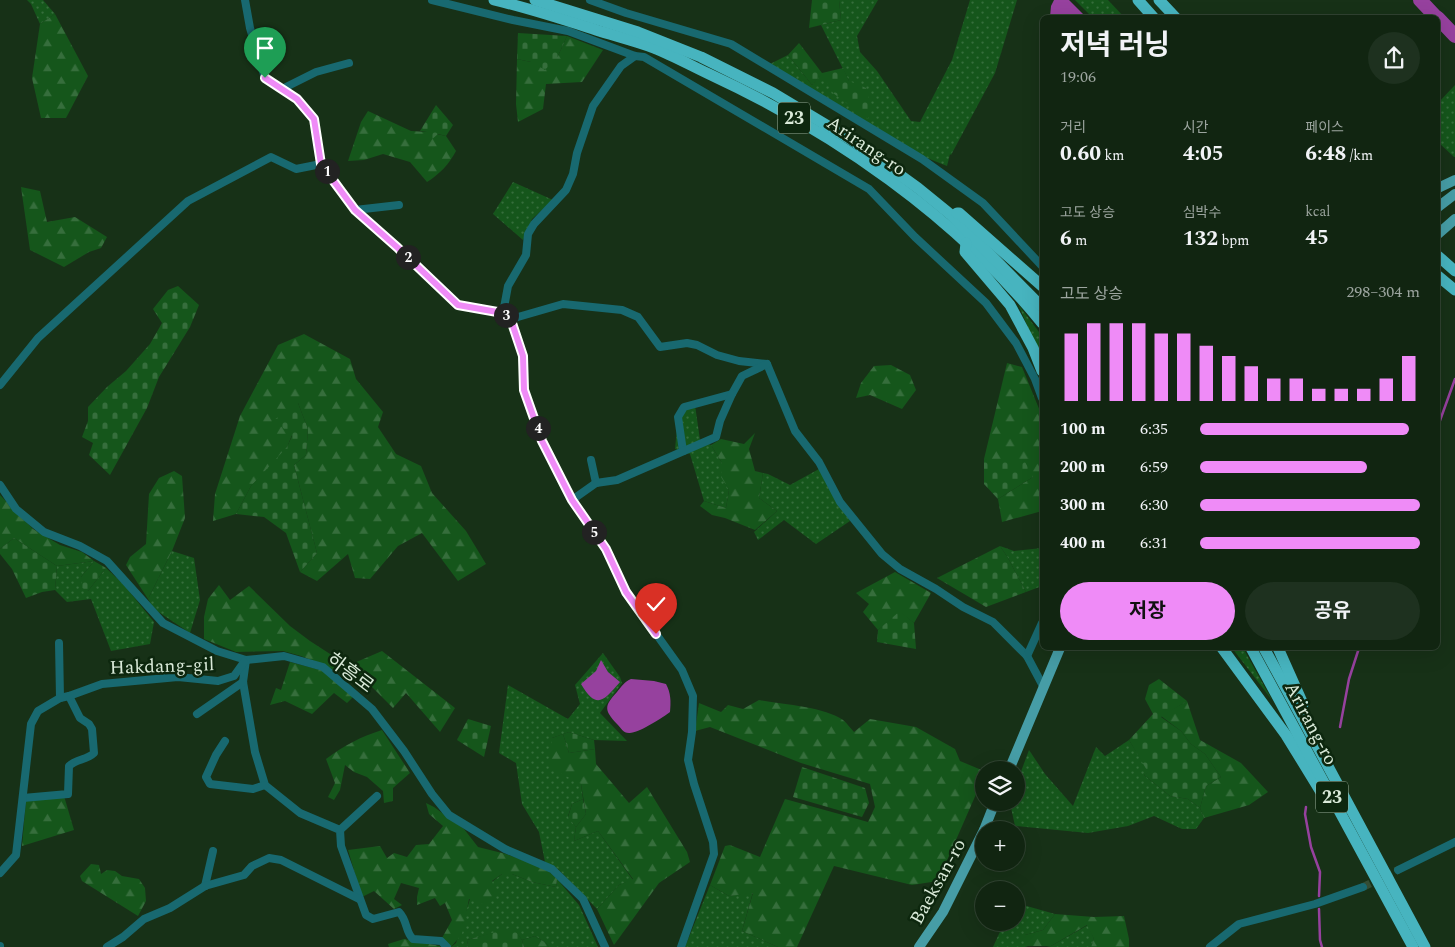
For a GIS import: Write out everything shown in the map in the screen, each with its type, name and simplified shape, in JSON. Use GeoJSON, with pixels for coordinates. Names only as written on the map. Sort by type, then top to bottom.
{"type":"FeatureCollection","features":[{"type":"Feature","properties":{"kind":"highway","name":"Arirang-ro"},"geometry":{"type":"LineString","coordinates":[[494,0],[526,8],[654,48],[746,91],[826,136],[931,212],[1001,276],[1040,321]]}},
{"type":"Feature","properties":{"kind":"highway","name":"Arirang-ro"},"geometry":{"type":"LineString","coordinates":[[535,0],[638,32],[701,57],[773,93],[853,141],[918,188],[950,214],[1040,305]]}},
{"type":"Feature","properties":{"kind":"highway"},"geometry":{"type":"LineString","coordinates":[[1138,0],[1151,15]]}},
{"type":"Feature","properties":{"kind":"highway"},"geometry":{"type":"LineString","coordinates":[[1160,0],[1173,15]]}},
{"type":"Feature","properties":{"kind":"highway"},"geometry":{"type":"LineString","coordinates":[[950,214],[959,213],[1040,284]]}},
{"type":"Feature","properties":{"kind":"highway"},"geometry":{"type":"LineString","coordinates":[[966,243],[965,252],[1010,305],[1033,348],[1040,366]]}},
{"type":"Feature","properties":{"kind":"highway"},"geometry":{"type":"LineString","coordinates":[[1440,258],[1455,271]]}},
{"type":"Feature","properties":{"kind":"highway"},"geometry":{"type":"LineString","coordinates":[[1440,278],[1455,290]]}},
{"type":"Feature","properties":{"kind":"highway"},"geometry":{"type":"LineString","coordinates":[[1223,650],[1286,735],[1327,801],[1337,806]]}},
{"type":"Feature","properties":{"kind":"highway","name":"Arirang-ro"},"geometry":{"type":"LineString","coordinates":[[1252,650],[1413,947]]}},
{"type":"Feature","properties":{"kind":"highway","name":"Arirang-ro"},"geometry":{"type":"LineString","coordinates":[[1265,650],[1424,947]]}},
{"type":"Feature","properties":{"kind":"highway"},"geometry":{"type":"LineString","coordinates":[[1279,650],[1303,704],[1302,716]]}},
{"type":"Feature","properties":{"kind":"main road"},"geometry":{"type":"LineString","coordinates":[[1440,187],[1455,180]]}},
{"type":"Feature","properties":{"kind":"main road"},"geometry":{"type":"LineString","coordinates":[[1440,205],[1455,194]]}},
{"type":"Feature","properties":{"kind":"main road"},"geometry":{"type":"LineString","coordinates":[[1440,232],[1455,219]]}},
{"type":"Feature","properties":{"kind":"main road"},"geometry":{"type":"LineString","coordinates":[[1012,761],[1059,650]]}},
{"type":"Feature","properties":{"kind":"main road","name":"Baeksan-ro"},"geometry":{"type":"LineString","coordinates":[[919,947],[943,912],[975,848]]}},
{"type":"Feature","properties":{"kind":"street"},"geometry":{"type":"LineString","coordinates":[[246,0],[250,28],[265,78],[297,99],[314,119],[321,164],[355,210],[458,305],[503,313],[511,320],[523,356],[524,390],[542,441],[572,500],[606,549],[626,592],[682,670],[693,696],[692,732],[688,760],[713,842],[714,854],[681,947]]}},
{"type":"Feature","properties":{"kind":"street"},"geometry":{"type":"LineString","coordinates":[[432,0],[512,20],[568,31],[635,56],[644,57],[869,189],[916,238],[986,303],[1016,343],[1040,393]]}},
{"type":"Feature","properties":{"kind":"street"},"geometry":{"type":"LineString","coordinates":[[590,0],[636,16],[732,44],[922,159],[983,203],[1040,264]]}},
{"type":"Feature","properties":{"kind":"street"},"geometry":{"type":"LineString","coordinates":[[503,313],[508,286],[526,255],[528,234],[534,224],[566,190],[573,174],[592,106],[621,66],[635,56]]}},
{"type":"Feature","properties":{"kind":"street"},"geometry":{"type":"LineString","coordinates":[[282,90],[316,72],[349,63]]}},
{"type":"Feature","properties":{"kind":"street"},"geometry":{"type":"LineString","coordinates":[[0,385],[38,338],[188,201],[271,157],[296,169],[321,164]]}},
{"type":"Feature","properties":{"kind":"street"},"geometry":{"type":"LineString","coordinates":[[355,210],[399,205]]}},
{"type":"Feature","properties":{"kind":"street"},"geometry":{"type":"LineString","coordinates":[[511,320],[563,304],[622,310],[638,317],[660,347],[687,343],[697,345],[717,355],[739,361],[767,364]]}},
{"type":"Feature","properties":{"kind":"street"},"geometry":{"type":"LineString","coordinates":[[572,500],[596,483],[617,480],[716,437],[720,422],[742,376],[767,364]]}},
{"type":"Feature","properties":{"kind":"street"},"geometry":{"type":"LineString","coordinates":[[767,364],[795,431],[819,462],[840,502],[882,554],[900,570],[963,607],[993,622],[1028,656],[1043,686]]}},
{"type":"Feature","properties":{"kind":"street"},"geometry":{"type":"LineString","coordinates":[[683,451],[678,417],[684,407],[732,394]]}},
{"type":"Feature","properties":{"kind":"street"},"geometry":{"type":"LineString","coordinates":[[591,460],[596,483]]}},
{"type":"Feature","properties":{"kind":"street","name":"하흥로"},"geometry":{"type":"LineString","coordinates":[[0,485],[16,509],[44,532],[80,546],[107,561],[163,624],[217,651],[246,660],[284,656],[323,667],[372,709],[404,751],[448,815],[505,849],[552,869],[583,899],[605,947]]}},
{"type":"Feature","properties":{"kind":"street"},"geometry":{"type":"LineString","coordinates":[[1028,656],[1040,628]]}},
{"type":"Feature","properties":{"kind":"street"},"geometry":{"type":"LineString","coordinates":[[59,643],[60,698]]}},
{"type":"Feature","properties":{"kind":"street"},"geometry":{"type":"LineString","coordinates":[[246,660],[242,682],[254,752],[265,786],[300,813],[340,830]]}},
{"type":"Feature","properties":{"kind":"street","name":"Hakdang-gil"},"geometry":{"type":"LineString","coordinates":[[0,873],[16,855],[31,724],[38,712],[60,698],[102,684],[178,677],[218,681],[234,676],[246,660]]}},
{"type":"Feature","properties":{"kind":"street"},"geometry":{"type":"LineString","coordinates":[[197,714],[242,682]]}},
{"type":"Feature","properties":{"kind":"street"},"geometry":{"type":"LineString","coordinates":[[23,798],[68,794],[70,766],[74,762],[90,757],[94,753],[92,729],[89,724],[80,718],[69,696]]}},
{"type":"Feature","properties":{"kind":"street"},"geometry":{"type":"LineString","coordinates":[[226,741],[216,755],[206,777],[210,784],[252,788],[265,786]]}},
{"type":"Feature","properties":{"kind":"street"},"geometry":{"type":"LineString","coordinates":[[340,830],[377,796]]}},
{"type":"Feature","properties":{"kind":"street"},"geometry":{"type":"LineString","coordinates":[[340,830],[341,846],[366,916],[372,918],[398,912],[404,918],[409,936],[441,941],[447,947]]}},
{"type":"Feature","properties":{"kind":"street"},"geometry":{"type":"LineString","coordinates":[[1398,870],[1455,842]]}},
{"type":"Feature","properties":{"kind":"street"},"geometry":{"type":"LineString","coordinates":[[205,886],[213,851]]}},
{"type":"Feature","properties":{"kind":"street"},"geometry":{"type":"LineString","coordinates":[[107,947],[124,937],[144,919],[170,908],[205,886],[244,875],[252,866],[269,858],[281,860],[359,899]]}},
{"type":"Feature","properties":{"kind":"street"},"geometry":{"type":"LineString","coordinates":[[1210,947],[1238,924],[1315,904],[1363,887]]}},
{"type":"Feature","properties":{"kind":"green space"},"geometry":{"type":"Polygon","coordinates":[[[27,0],[43,0],[55,14],[40,24],[31,4],[27,0]]]}},
{"type":"Feature","properties":{"kind":"green space"},"geometry":{"type":"Polygon","coordinates":[[[812,0],[839,0],[841,20],[809,28],[812,0]]]}},
{"type":"Feature","properties":{"kind":"green space"},"geometry":{"type":"Polygon","coordinates":[[[839,0],[878,0],[857,36],[860,52],[877,71],[911,121],[920,122],[952,60],[970,0],[1017,0],[995,73],[950,154],[947,166],[922,156],[770,64],[788,55],[812,85],[822,73],[849,81],[821,25],[841,20],[839,0]]]}},
{"type":"Feature","properties":{"kind":"green space"},"geometry":{"type":"Polygon","coordinates":[[[1075,0],[1108,0],[1122,15],[1090,15],[1075,0]]]}},
{"type":"Feature","properties":{"kind":"green space"},"geometry":{"type":"Polygon","coordinates":[[[55,14],[88,76],[66,118],[41,118],[32,78],[40,24],[55,14]]]}},
{"type":"Feature","properties":{"kind":"green space"},"geometry":{"type":"Polygon","coordinates":[[[518,33],[567,36],[558,56],[545,70],[531,62],[517,59],[518,33]]]}},
{"type":"Feature","properties":{"kind":"green space"},"geometry":{"type":"Polygon","coordinates":[[[567,36],[603,50],[582,82],[546,84],[543,109],[518,122],[516,104],[517,59],[531,62],[558,56],[567,36]]]}},
{"type":"Feature","properties":{"kind":"green space"},"geometry":{"type":"Polygon","coordinates":[[[799,43],[822,73],[843,68],[849,81],[866,88],[872,109],[868,119],[833,93],[822,74],[812,85],[788,55],[799,43]]]}},
{"type":"Feature","properties":{"kind":"green space"},"geometry":{"type":"Polygon","coordinates":[[[1455,85],[1455,157],[1440,144],[1440,101],[1455,85]]]}},
{"type":"Feature","properties":{"kind":"green space"},"geometry":{"type":"Polygon","coordinates":[[[436,105],[453,125],[446,136],[438,134],[431,140],[427,132],[420,131],[436,105]]]}},
{"type":"Feature","properties":{"kind":"green space"},"geometry":{"type":"Polygon","coordinates":[[[368,111],[411,131],[446,136],[456,151],[444,168],[427,182],[410,162],[383,154],[364,160],[348,161],[361,122],[368,111]]]}},
{"type":"Feature","properties":{"kind":"green space"},"geometry":{"type":"Polygon","coordinates":[[[513,182],[553,200],[532,219],[523,240],[493,214],[513,182]]]}},
{"type":"Feature","properties":{"kind":"green space"},"geometry":{"type":"Polygon","coordinates":[[[21,187],[40,191],[47,222],[75,217],[107,237],[101,248],[89,252],[64,267],[30,250],[21,187]]]}},
{"type":"Feature","properties":{"kind":"green space"},"geometry":{"type":"Polygon","coordinates":[[[178,286],[199,305],[190,327],[159,377],[147,408],[110,475],[89,455],[93,443],[82,437],[88,421],[88,407],[126,371],[150,344],[162,323],[153,309],[168,290],[178,286]]]}},
{"type":"Feature","properties":{"kind":"green space"},"geometry":{"type":"Polygon","coordinates":[[[1018,304],[1040,333],[1040,355],[1018,304]]]}},
{"type":"Feature","properties":{"kind":"green space"},"geometry":{"type":"Polygon","coordinates":[[[304,334],[350,359],[356,379],[383,412],[378,427],[396,454],[421,466],[432,493],[466,531],[486,564],[458,581],[422,533],[398,546],[370,579],[355,578],[348,554],[317,581],[300,572],[317,553],[294,465],[306,455],[308,429],[298,403],[292,435],[285,452],[251,486],[236,514],[213,521],[215,494],[240,416],[278,345],[304,334]]]}},
{"type":"Feature","properties":{"kind":"green space"},"geometry":{"type":"Polygon","coordinates":[[[1007,363],[1022,367],[1040,411],[1040,512],[1002,522],[998,499],[1033,477],[984,459],[1007,363]]]}},
{"type":"Feature","properties":{"kind":"green space"},"geometry":{"type":"Polygon","coordinates":[[[891,365],[910,375],[916,390],[902,409],[870,395],[856,398],[861,383],[874,366],[891,365]]]}},
{"type":"Feature","properties":{"kind":"green space"},"geometry":{"type":"Polygon","coordinates":[[[298,403],[308,429],[306,455],[294,465],[317,553],[300,572],[286,533],[264,517],[236,514],[251,486],[287,447],[292,436],[274,420],[298,403]]]}},
{"type":"Feature","properties":{"kind":"green space"},"geometry":{"type":"Polygon","coordinates":[[[695,405],[700,440],[711,445],[722,463],[722,477],[729,490],[726,508],[704,501],[690,454],[675,449],[679,407],[695,405]]]}},
{"type":"Feature","properties":{"kind":"green space"},"geometry":{"type":"Polygon","coordinates":[[[755,433],[749,449],[755,471],[763,473],[759,498],[777,511],[755,530],[712,515],[700,506],[704,501],[726,508],[729,490],[721,477],[722,463],[711,445],[721,439],[744,444],[755,433]]]}},
{"type":"Feature","properties":{"kind":"green space"},"geometry":{"type":"Polygon","coordinates":[[[984,459],[1025,462],[1033,477],[998,499],[984,484],[984,459]]]}},
{"type":"Feature","properties":{"kind":"green space"},"geometry":{"type":"Polygon","coordinates":[[[819,469],[850,521],[816,544],[784,520],[758,540],[754,532],[777,511],[759,498],[763,473],[790,485],[819,469]]]}},
{"type":"Feature","properties":{"kind":"green space"},"geometry":{"type":"Polygon","coordinates":[[[174,471],[182,476],[185,518],[172,551],[148,599],[126,565],[130,557],[146,544],[149,494],[159,478],[174,471]]]}},
{"type":"Feature","properties":{"kind":"green space"},"geometry":{"type":"Polygon","coordinates":[[[0,495],[33,529],[60,545],[82,552],[94,561],[57,566],[14,538],[0,549],[0,495]]]}},
{"type":"Feature","properties":{"kind":"green space"},"geometry":{"type":"Polygon","coordinates":[[[14,538],[57,566],[55,590],[42,592],[26,598],[12,569],[0,554],[0,549],[14,538]]]}},
{"type":"Feature","properties":{"kind":"green space"},"geometry":{"type":"Polygon","coordinates":[[[1000,546],[1014,551],[1040,548],[1040,587],[1026,592],[1000,546]]]}},
{"type":"Feature","properties":{"kind":"green space"},"geometry":{"type":"Polygon","coordinates":[[[1000,546],[1026,592],[986,607],[937,578],[1000,546]]]}},
{"type":"Feature","properties":{"kind":"green space"},"geometry":{"type":"Polygon","coordinates":[[[172,551],[194,558],[200,600],[190,633],[154,609],[148,599],[172,551]]]}},
{"type":"Feature","properties":{"kind":"green space"},"geometry":{"type":"Polygon","coordinates":[[[94,561],[81,577],[88,591],[106,568],[124,585],[154,622],[150,644],[111,651],[91,599],[67,602],[55,590],[57,566],[94,561]]]}},
{"type":"Feature","properties":{"kind":"green space"},"geometry":{"type":"Polygon","coordinates":[[[94,561],[106,568],[88,591],[82,588],[81,577],[94,561]]]}},
{"type":"Feature","properties":{"kind":"green space"},"geometry":{"type":"Polygon","coordinates":[[[895,572],[931,593],[914,623],[900,612],[878,630],[863,612],[869,604],[856,593],[895,572]]]}},
{"type":"Feature","properties":{"kind":"green space"},"geometry":{"type":"Polygon","coordinates":[[[219,585],[230,600],[249,586],[290,626],[344,663],[334,672],[324,665],[283,651],[236,652],[204,639],[204,617],[208,599],[219,585]]]}},
{"type":"Feature","properties":{"kind":"green space"},"geometry":{"type":"Polygon","coordinates":[[[900,611],[914,623],[916,649],[877,642],[878,630],[900,611]]]}},
{"type":"Feature","properties":{"kind":"green space"},"geometry":{"type":"Polygon","coordinates":[[[1234,650],[1244,650],[1272,700],[1234,650]]]}},
{"type":"Feature","properties":{"kind":"green space"},"geometry":{"type":"Polygon","coordinates":[[[382,651],[455,708],[440,732],[406,693],[393,708],[359,674],[354,663],[382,651]]]}},
{"type":"Feature","properties":{"kind":"green space"},"geometry":{"type":"Polygon","coordinates":[[[603,653],[620,677],[622,683],[600,713],[627,741],[594,740],[569,732],[552,738],[581,784],[583,799],[572,804],[568,816],[576,827],[574,841],[598,831],[633,880],[619,885],[597,909],[558,869],[545,862],[539,832],[522,804],[516,763],[499,753],[508,685],[568,719],[580,704],[575,685],[603,653]]]}},
{"type":"Feature","properties":{"kind":"green space"},"geometry":{"type":"Polygon","coordinates":[[[290,662],[324,671],[353,697],[347,703],[334,693],[312,714],[285,701],[270,705],[276,688],[281,690],[290,662]]]}},
{"type":"Feature","properties":{"kind":"green space"},"geometry":{"type":"Polygon","coordinates":[[[1159,679],[1187,701],[1161,717],[1181,731],[1191,744],[1205,754],[1221,777],[1206,786],[1200,808],[1188,799],[1170,796],[1144,775],[1148,772],[1129,740],[1153,714],[1145,699],[1149,685],[1159,679]]]}},
{"type":"Feature","properties":{"kind":"green space"},"geometry":{"type":"Polygon","coordinates":[[[759,700],[802,707],[835,716],[843,720],[854,732],[870,719],[916,727],[955,749],[960,761],[975,767],[975,797],[938,881],[912,885],[834,866],[797,947],[778,947],[742,931],[753,893],[729,896],[710,885],[725,846],[730,845],[760,857],[785,799],[868,822],[875,807],[870,784],[801,763],[710,727],[695,731],[699,703],[721,712],[728,705],[743,709],[759,700]]]}},
{"type":"Feature","properties":{"kind":"green space"},"geometry":{"type":"Polygon","coordinates":[[[1187,701],[1200,740],[1241,763],[1268,792],[1249,805],[1204,818],[1200,808],[1206,786],[1221,777],[1205,754],[1191,744],[1181,731],[1161,716],[1187,701]]]}},
{"type":"Feature","properties":{"kind":"green space"},"geometry":{"type":"Polygon","coordinates":[[[468,719],[491,726],[484,757],[457,740],[468,719]]]}},
{"type":"Feature","properties":{"kind":"green space"},"geometry":{"type":"Polygon","coordinates":[[[382,730],[410,773],[393,788],[393,801],[384,803],[383,791],[367,777],[354,772],[345,765],[340,790],[334,800],[328,797],[335,783],[326,759],[353,742],[382,730]]]}},
{"type":"Feature","properties":{"kind":"green space"},"geometry":{"type":"Polygon","coordinates":[[[569,732],[594,740],[595,749],[569,753],[563,734],[569,732]]]}},
{"type":"Feature","properties":{"kind":"green space"},"geometry":{"type":"Polygon","coordinates":[[[563,734],[569,753],[595,749],[596,764],[629,803],[647,787],[687,852],[690,862],[659,883],[614,945],[597,909],[619,885],[633,879],[598,831],[574,841],[576,827],[586,814],[581,784],[549,767],[552,738],[563,734]]]}},
{"type":"Feature","properties":{"kind":"green space"},"geometry":{"type":"Polygon","coordinates":[[[1129,740],[1149,772],[1144,775],[1170,796],[1188,799],[1200,808],[1204,818],[1196,829],[1182,829],[1154,816],[1128,826],[1088,833],[1025,827],[1025,821],[1014,821],[1012,811],[1025,811],[1025,761],[1029,750],[1045,774],[1073,806],[1096,747],[1105,756],[1129,740]]]}},
{"type":"Feature","properties":{"kind":"green space"},"geometry":{"type":"Polygon","coordinates":[[[802,767],[865,788],[869,803],[862,817],[793,797],[802,767]]]}},
{"type":"Feature","properties":{"kind":"green space"},"geometry":{"type":"Polygon","coordinates":[[[64,796],[74,830],[22,846],[26,801],[64,796]]]}},
{"type":"Feature","properties":{"kind":"green space"},"geometry":{"type":"Polygon","coordinates":[[[583,799],[586,814],[576,827],[568,817],[572,804],[583,799]]]}},
{"type":"Feature","properties":{"kind":"green space"},"geometry":{"type":"Polygon","coordinates":[[[426,803],[464,829],[478,847],[506,854],[546,869],[557,879],[556,887],[532,882],[512,874],[502,874],[492,881],[496,895],[488,906],[469,899],[462,934],[451,947],[442,938],[452,920],[445,903],[440,906],[435,898],[417,905],[419,888],[401,883],[394,899],[402,905],[394,909],[374,891],[362,897],[348,850],[380,846],[387,858],[394,853],[407,857],[416,845],[429,844],[443,826],[429,814],[426,803]]]}},
{"type":"Feature","properties":{"kind":"green space"},"geometry":{"type":"Polygon","coordinates":[[[91,864],[99,865],[101,874],[107,870],[115,871],[122,876],[139,879],[145,888],[146,901],[138,916],[82,881],[80,876],[91,864]]]}},
{"type":"Feature","properties":{"kind":"green space"},"geometry":{"type":"Polygon","coordinates":[[[502,874],[512,874],[532,882],[556,887],[557,879],[579,905],[598,947],[549,947],[535,936],[522,940],[513,928],[467,940],[468,947],[451,947],[456,943],[470,899],[502,874]]]}},
{"type":"Feature","properties":{"kind":"green space"},"geometry":{"type":"Polygon","coordinates":[[[710,885],[729,896],[753,892],[742,931],[778,947],[685,947],[710,885]]]}},
{"type":"Feature","properties":{"kind":"green space"},"geometry":{"type":"Polygon","coordinates":[[[1025,906],[1055,914],[1043,930],[1025,935],[1025,946],[1028,947],[993,947],[1000,931],[1025,931],[1025,906]]]}},
{"type":"Feature","properties":{"kind":"green space"},"geometry":{"type":"Polygon","coordinates":[[[1055,914],[1094,917],[1124,916],[1129,947],[1091,947],[1094,939],[1087,925],[1051,946],[1025,946],[1025,935],[1043,930],[1055,914]]]}},
{"type":"Feature","properties":{"kind":"green space"},"geometry":{"type":"Polygon","coordinates":[[[1088,925],[1094,939],[1091,947],[1047,947],[1051,946],[1088,925]]]}},
{"type":"Feature","properties":{"kind":"green space"},"geometry":{"type":"Polygon","coordinates":[[[513,927],[522,940],[524,947],[468,947],[467,940],[513,927]]]}},
{"type":"Feature","properties":{"kind":"green space"},"geometry":{"type":"Polygon","coordinates":[[[535,936],[549,947],[524,947],[522,940],[535,936]]]}},
{"type":"Feature","properties":{"kind":"green space"},"geometry":{"type":"Polygon","coordinates":[[[404,939],[441,947],[389,947],[388,944],[404,939]]]}},
{"type":"Feature","properties":{"kind":"shaded area"},"geometry":{"type":"Polygon","coordinates":[[[1054,0],[1069,0],[1084,15],[1050,15],[1054,0]]]}},
{"type":"Feature","properties":{"kind":"shaded area"},"geometry":{"type":"Polygon","coordinates":[[[601,660],[608,672],[620,682],[605,698],[596,700],[592,698],[581,684],[596,671],[601,660]]]}},
{"type":"Feature","properties":{"kind":"shaded area"},"geometry":{"type":"Polygon","coordinates":[[[631,679],[666,684],[670,694],[670,712],[644,728],[633,733],[627,733],[613,719],[607,708],[613,697],[631,679]]]}},
{"type":"Feature","properties":{"kind":"waterway"},"geometry":{"type":"LineString","coordinates":[[1420,0],[1434,15]]}},
{"type":"Feature","properties":{"kind":"waterway"},"geometry":{"type":"LineString","coordinates":[[1440,20],[1455,36]]}},
{"type":"Feature","properties":{"kind":"waterway"},"geometry":{"type":"LineString","coordinates":[[1440,420],[1455,379]]}},
{"type":"Feature","properties":{"kind":"waterway"},"geometry":{"type":"LineString","coordinates":[[1340,727],[1349,679],[1358,650]]}},
{"type":"Feature","properties":{"kind":"waterway"},"geometry":{"type":"LineString","coordinates":[[1306,807],[1305,814],[1311,847],[1320,872],[1319,896]]}},
{"type":"Feature","properties":{"kind":"waterway"},"geometry":{"type":"LineString","coordinates":[[1319,909],[1322,947]]}},
{"type":"Feature","properties":{"kind":"tunnel"},"geometry":{"type":"LineString","coordinates":[[1363,887],[1398,870]]}},
{"type":"Feature","properties":{"kind":"route"},"geometry":{"type":"LineString","coordinates":[[265,78],[297,99],[314,119],[321,164],[355,210],[458,305],[503,313],[511,320],[523,356],[524,390],[542,441],[572,500],[606,549],[626,592],[656,634]]}}]}
